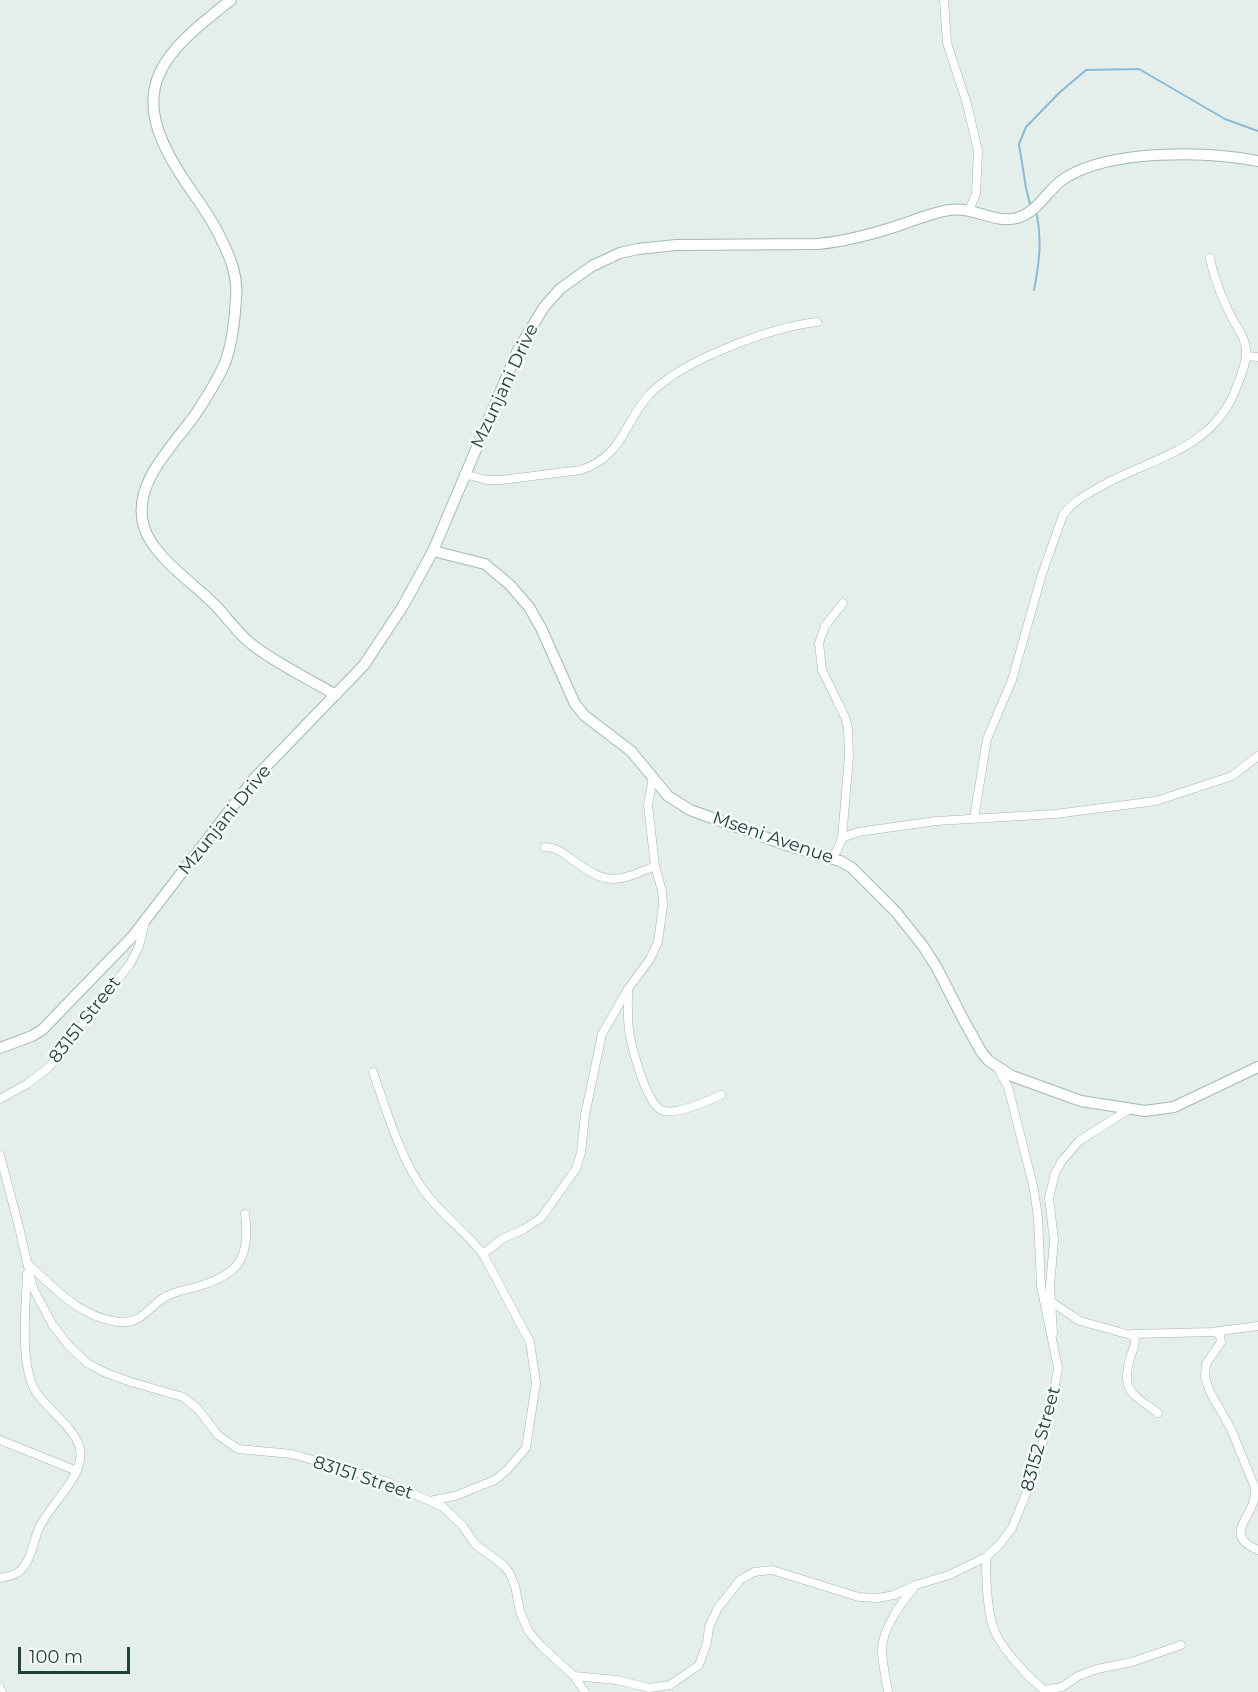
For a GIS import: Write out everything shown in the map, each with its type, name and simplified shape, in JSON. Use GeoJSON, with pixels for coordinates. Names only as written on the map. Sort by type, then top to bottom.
{"type":"FeatureCollection","features":[{"type":"Feature","properties":{"kind":"street"},"geometry":{"type":"LineString","coordinates":[[231,0],[190,34],[169,56],[159,71],[152,94],[155,120],[166,147],[178,171],[212,218],[231,259],[237,288],[234,323],[226,360],[203,402],[153,473],[144,498],[142,513],[144,525],[155,547],[252,645],[336,695]]}},
{"type":"Feature","properties":{"kind":"street"},"geometry":{"type":"LineString","coordinates":[[944,0],[947,43],[967,104],[978,151],[976,194],[969,210]]}},
{"type":"Feature","properties":{"kind":"street","name":"Mzunjani Drive"},"geometry":{"type":"LineString","coordinates":[[0,1048],[32,1036],[52,1021],[146,921],[253,780],[364,665],[403,606],[433,550],[518,350],[544,308],[560,289],[592,266],[620,253],[654,246],[837,242],[865,237],[945,210],[969,210],[994,218],[1008,219],[1026,214],[1044,200],[1054,186],[1075,172],[1130,158],[1201,153],[1258,161]]}},
{"type":"Feature","properties":{"kind":"street"},"geometry":{"type":"LineString","coordinates":[[974,818],[987,739],[1012,681],[1045,564],[1063,515],[1079,499],[1103,485],[1185,448],[1199,438],[1224,413],[1235,392],[1246,356],[1245,342],[1224,302],[1213,274],[1210,258]]}},
{"type":"Feature","properties":{"kind":"street"},"geometry":{"type":"LineString","coordinates":[[464,474],[487,480],[501,480],[581,470],[592,466],[612,451],[642,404],[672,375],[709,356],[776,329],[817,322]]}},
{"type":"Feature","properties":{"kind":"street"},"geometry":{"type":"LineString","coordinates":[[1246,356],[1258,357]]}},
{"type":"Feature","properties":{"kind":"street","name":"Mseni Avenue"},"geometry":{"type":"LineString","coordinates":[[433,550],[485,564],[510,585],[529,607],[542,628],[575,704],[585,716],[631,751],[668,796],[690,810],[789,846],[840,861],[860,875],[896,912],[916,937],[937,968],[976,1043],[989,1061],[997,1067],[1018,1079],[1080,1101],[1145,1112],[1174,1107],[1258,1067]]}},
{"type":"Feature","properties":{"kind":"street"},"geometry":{"type":"LineString","coordinates":[[829,858],[837,851],[842,838],[845,780],[849,756],[848,728],[822,670],[819,643],[825,626],[843,603]]}},
{"type":"Feature","properties":{"kind":"street"},"geometry":{"type":"LineString","coordinates":[[842,838],[872,829],[974,818],[1054,814],[1156,801],[1232,776],[1258,756]]}},
{"type":"Feature","properties":{"kind":"street"},"geometry":{"type":"LineString","coordinates":[[483,1254],[502,1239],[541,1218],[549,1209],[558,1191],[576,1169],[581,1153],[585,1115],[602,1034],[627,989],[650,959],[661,932],[663,891],[655,866],[648,805],[653,778]]}},
{"type":"Feature","properties":{"kind":"street"},"geometry":{"type":"LineString","coordinates":[[545,847],[556,849],[598,876],[607,879],[623,879],[655,866]]}},
{"type":"Feature","properties":{"kind":"street","name":"83151 Street"},"geometry":{"type":"LineString","coordinates":[[0,1099],[39,1076],[57,1058],[135,956],[146,921]]}},
{"type":"Feature","properties":{"kind":"street"},"geometry":{"type":"LineString","coordinates":[[627,989],[630,1036],[653,1104],[660,1110],[670,1112],[722,1095]]}},
{"type":"Feature","properties":{"kind":"street","name":"83152 Street"},"geometry":{"type":"LineString","coordinates":[[916,1585],[949,1575],[986,1557],[1012,1528],[1035,1472],[1057,1381],[1058,1368],[1041,1286],[1038,1217],[1033,1185],[1008,1087],[997,1067]]}},
{"type":"Feature","properties":{"kind":"street"},"geometry":{"type":"LineString","coordinates":[[373,1072],[415,1177],[436,1205],[483,1254],[530,1342],[533,1356],[536,1383],[526,1448],[514,1463],[495,1479],[461,1494],[430,1501]]}},
{"type":"Feature","properties":{"kind":"street","name":"83152 Street"},"geometry":{"type":"LineString","coordinates":[[1053,1340],[1053,1303],[1050,1286],[1054,1240],[1049,1198],[1055,1173],[1062,1161],[1079,1142],[1128,1110]]}},
{"type":"Feature","properties":{"kind":"street","name":"83151 Street"},"geometry":{"type":"LineString","coordinates":[[0,1155],[33,1288],[40,1304],[63,1338],[87,1363],[105,1373],[131,1382],[183,1396],[218,1435],[238,1449],[292,1454],[385,1481],[443,1507],[462,1525],[475,1544],[509,1572],[515,1586],[520,1612],[529,1632],[574,1677],[585,1692]]}},
{"type":"Feature","properties":{"kind":"street"},"geometry":{"type":"LineString","coordinates":[[27,1264],[57,1293],[79,1308],[118,1322],[134,1321],[147,1314],[168,1295],[217,1281],[230,1273],[243,1257],[248,1232],[245,1214]]}},
{"type":"Feature","properties":{"kind":"street"},"geometry":{"type":"LineString","coordinates":[[0,1578],[21,1570],[31,1554],[39,1527],[77,1471],[81,1460],[78,1443],[70,1430],[36,1393],[27,1372],[27,1264]]}},
{"type":"Feature","properties":{"kind":"street"},"geometry":{"type":"LineString","coordinates":[[1053,1303],[1080,1322],[1132,1334],[1212,1332],[1258,1326]]}},
{"type":"Feature","properties":{"kind":"street"},"geometry":{"type":"LineString","coordinates":[[1212,1332],[1220,1336],[1221,1342],[1206,1364],[1205,1377],[1210,1392],[1231,1429],[1255,1488],[1253,1504],[1240,1534],[1246,1544],[1258,1550]]}},
{"type":"Feature","properties":{"kind":"street"},"geometry":{"type":"LineString","coordinates":[[1132,1334],[1135,1342],[1127,1369],[1127,1387],[1132,1395],[1158,1413]]}},
{"type":"Feature","properties":{"kind":"street"},"geometry":{"type":"LineString","coordinates":[[0,1440],[77,1471]]}},
{"type":"Feature","properties":{"kind":"street"},"geometry":{"type":"LineString","coordinates":[[986,1557],[988,1594],[994,1631],[1020,1665],[1045,1691],[1062,1687],[1078,1676],[1132,1662],[1181,1645]]}},
{"type":"Feature","properties":{"kind":"street"},"geometry":{"type":"LineString","coordinates":[[574,1677],[617,1680],[649,1688],[670,1685],[699,1665],[707,1643],[709,1627],[718,1608],[740,1580],[754,1572],[772,1570],[859,1597],[878,1598],[894,1595],[916,1585]]}},
{"type":"Feature","properties":{"kind":"street"},"geometry":{"type":"LineString","coordinates":[[888,1692],[882,1647],[886,1631],[916,1585]]}},
{"type":"Feature","properties":{"kind":"street"},"geometry":{"type":"LineString","coordinates":[[0,1688],[2,1692]]}},
{"type":"Feature","properties":{"kind":"waterway"},"geometry":{"type":"LineString","coordinates":[[1030,204],[1019,144],[1026,127],[1059,93],[1086,70],[1139,69],[1225,119],[1258,131]]}},
{"type":"Feature","properties":{"kind":"waterway"},"geometry":{"type":"LineString","coordinates":[[1034,290],[1039,253],[1037,215]]}}]}
